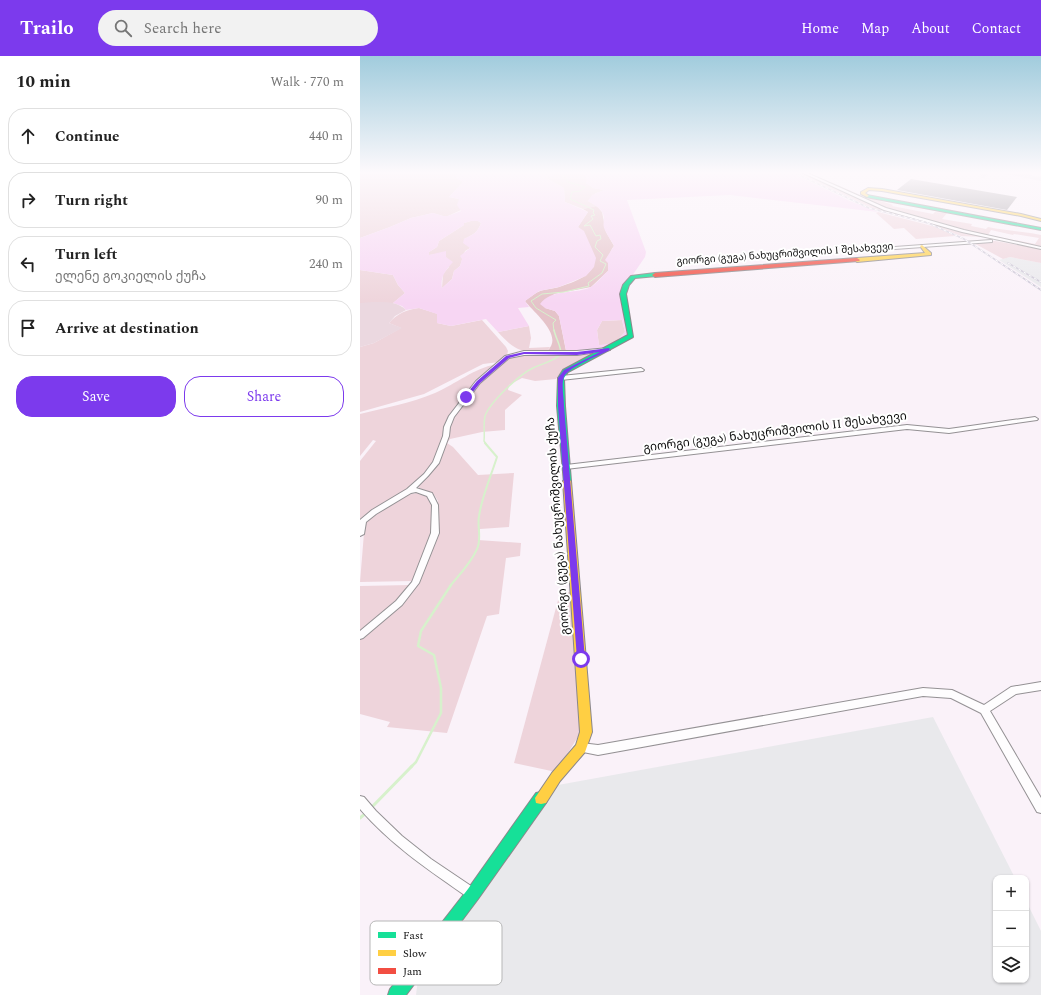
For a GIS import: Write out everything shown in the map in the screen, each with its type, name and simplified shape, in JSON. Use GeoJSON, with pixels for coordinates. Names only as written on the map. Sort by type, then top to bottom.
{"type":"FeatureCollection","features":[{"type":"Feature","properties":{"kind":"street"},"geometry":{"type":"LineString","coordinates":[[910,216],[994,239],[1041,248]]}},
{"type":"Feature","properties":{"kind":"street"},"geometry":{"type":"LineString","coordinates":[[1001,216],[1041,220]]}},
{"type":"Feature","properties":{"kind":"street"},"geometry":{"type":"LineString","coordinates":[[1001,216],[1041,229]]}},
{"type":"Feature","properties":{"kind":"street"},"geometry":{"type":"LineString","coordinates":[[881,249],[991,241],[994,239]]}},
{"type":"Feature","properties":{"kind":"street","name":"გიორგი (გუგა) ნახუცრიშვილის I შესახვევი"},"geometry":{"type":"LineString","coordinates":[[609,349],[630,336],[623,294],[626,285],[633,278],[929,254],[922,246]]}},
{"type":"Feature","properties":{"kind":"street"},"geometry":{"type":"LineString","coordinates":[[561,378],[565,371],[609,349]]}},
{"type":"Feature","properties":{"kind":"street"},"geometry":{"type":"LineString","coordinates":[[360,534],[360,526],[362,521],[409,491],[436,463],[446,436],[447,427],[456,411],[478,382],[507,357],[524,353],[577,353],[609,349]]}},
{"type":"Feature","properties":{"kind":"street"},"geometry":{"type":"LineString","coordinates":[[561,378],[641,370]]}},
{"type":"Feature","properties":{"kind":"street","name":"გიორგი (გუგა) ნახუცრიშვილის ქუჩა"},"geometry":{"type":"LineString","coordinates":[[452,921],[556,777],[581,748],[586,732],[561,406],[561,378]]}},
{"type":"Feature","properties":{"kind":"street","name":"გიორგი (გუგა) ნახუცრიშვილის II შესახვევი"},"geometry":{"type":"LineString","coordinates":[[566,468],[907,427],[949,431],[1035,419]]}},
{"type":"Feature","properties":{"kind":"street"},"geometry":{"type":"LineString","coordinates":[[360,636],[399,603],[415,583],[435,533],[435,505],[430,495],[416,490],[409,491]]}},
{"type":"Feature","properties":{"kind":"street"},"geometry":{"type":"LineString","coordinates":[[984,710],[1014,690],[1041,686]]}},
{"type":"Feature","properties":{"kind":"street"},"geometry":{"type":"LineString","coordinates":[[581,748],[598,750],[923,692],[952,694],[984,710],[1041,808]]}},
{"type":"Feature","properties":{"kind":"street"},"geometry":{"type":"LineString","coordinates":[[361,803],[372,816],[411,851],[473,894]]}},
{"type":"Feature","properties":{"kind":"street","name":"გიორგი (გუგა) ნახუცრიშვილის ქუჩა"},"geometry":{"type":"LineString","coordinates":[[396,995],[404,985]]}},
{"type":"Feature","properties":{"kind":"shaded area"},"geometry":{"type":"Polygon","coordinates":[[[360,216],[421,216],[411,218],[360,238],[360,216]]]}},
{"type":"Feature","properties":{"kind":"shaded area"},"geometry":{"type":"Polygon","coordinates":[[[585,216],[603,216],[606,232],[614,246],[610,255],[608,271],[591,287],[554,294],[545,308],[555,311],[559,316],[566,351],[564,353],[547,351],[552,345],[550,331],[546,324],[525,301],[540,291],[573,282],[583,277],[590,271],[594,264],[594,257],[591,248],[578,227],[585,216]]]}},
{"type":"Feature","properties":{"kind":"shaded area"},"geometry":{"type":"Polygon","coordinates":[[[879,216],[893,216],[936,227],[955,236],[916,239],[904,228],[894,229],[879,216]]]}},
{"type":"Feature","properties":{"kind":"shaded area"},"geometry":{"type":"Polygon","coordinates":[[[910,216],[945,216],[942,219],[972,224],[971,226],[986,229],[988,227],[1041,235],[1041,247],[976,234],[910,216]],[[991,230],[988,235],[1035,244],[1039,238],[991,230]]]}},
{"type":"Feature","properties":{"kind":"shaded area"},"geometry":{"type":"Polygon","coordinates":[[[478,221],[481,223],[475,233],[464,239],[470,248],[465,251],[460,266],[454,271],[452,279],[442,288],[443,274],[449,267],[446,253],[429,255],[429,252],[437,247],[439,241],[464,225],[464,223],[478,221]]]}},
{"type":"Feature","properties":{"kind":"shaded area"},"geometry":{"type":"Polygon","coordinates":[[[927,222],[952,230],[983,237],[961,236],[927,222]]]}},
{"type":"Feature","properties":{"kind":"shaded area"},"geometry":{"type":"Polygon","coordinates":[[[995,241],[1041,249],[1041,263],[1010,257],[1003,259],[972,242],[995,241]]]}},
{"type":"Feature","properties":{"kind":"shaded area"},"geometry":{"type":"Polygon","coordinates":[[[1010,257],[1041,263],[1041,287],[999,260],[1010,257]]]}},
{"type":"Feature","properties":{"kind":"shaded area"},"geometry":{"type":"Polygon","coordinates":[[[360,270],[393,275],[398,285],[405,293],[393,303],[360,303],[360,270]]]}},
{"type":"Feature","properties":{"kind":"shaded area"},"geometry":{"type":"Polygon","coordinates":[[[386,302],[395,304],[406,310],[395,316],[389,323],[402,328],[374,343],[360,347],[360,303],[386,302]]]}},
{"type":"Feature","properties":{"kind":"shaded area"},"geometry":{"type":"Polygon","coordinates":[[[419,308],[438,314],[437,323],[451,326],[482,320],[506,347],[508,351],[507,355],[499,362],[483,364],[424,394],[360,412],[360,347],[374,343],[401,328],[389,323],[402,312],[419,308]]]}},
{"type":"Feature","properties":{"kind":"shaded area"},"geometry":{"type":"Polygon","coordinates":[[[622,320],[625,332],[615,343],[599,346],[597,330],[602,321],[622,320]]]}},
{"type":"Feature","properties":{"kind":"shaded area"},"geometry":{"type":"Polygon","coordinates":[[[529,326],[531,338],[529,348],[550,347],[547,351],[525,351],[510,344],[498,332],[529,326]]]}},
{"type":"Feature","properties":{"kind":"shaded area"},"geometry":{"type":"Polygon","coordinates":[[[600,351],[563,370],[556,379],[535,381],[522,378],[509,385],[508,390],[522,395],[505,410],[505,430],[482,432],[450,439],[447,443],[453,447],[478,475],[514,473],[509,527],[480,529],[478,540],[521,543],[520,556],[506,558],[499,614],[487,616],[447,733],[387,727],[390,722],[360,714],[360,640],[377,626],[417,584],[438,533],[438,501],[433,493],[419,488],[419,486],[439,463],[449,436],[452,418],[480,382],[508,357],[515,355],[579,354],[600,351]]]}},
{"type":"Feature","properties":{"kind":"shaded area"},"geometry":{"type":"Polygon","coordinates":[[[497,364],[470,390],[452,412],[446,424],[439,454],[433,465],[408,488],[360,519],[360,461],[376,441],[373,440],[360,456],[360,414],[426,397],[481,369],[497,364]]]}},
{"type":"Feature","properties":{"kind":"shaded area"},"geometry":{"type":"Polygon","coordinates":[[[417,493],[429,496],[433,517],[430,539],[413,581],[360,582],[365,521],[396,500],[410,494],[417,493]]]}},
{"type":"Feature","properties":{"kind":"shaded area"},"geometry":{"type":"Polygon","coordinates":[[[410,585],[383,616],[360,633],[360,586],[410,585]]]}},
{"type":"Feature","properties":{"kind":"shaded area"},"geometry":{"type":"Polygon","coordinates":[[[570,592],[581,732],[556,772],[514,763],[560,593],[570,592]]]}},
{"type":"Feature","properties":{"kind":"shaded area"},"geometry":{"type":"Polygon","coordinates":[[[933,717],[1013,875],[993,875],[993,983],[1029,983],[1029,907],[1041,931],[1041,995],[416,995],[417,985],[502,985],[502,921],[460,921],[558,785],[933,717]]]}},
{"type":"Feature","properties":{"kind":"sand"},"geometry":{"type":"Polygon","coordinates":[[[421,216],[585,216],[578,227],[584,231],[596,258],[594,267],[586,276],[559,287],[539,291],[525,301],[529,307],[518,308],[529,326],[498,332],[486,319],[451,326],[437,323],[437,314],[419,308],[406,310],[402,306],[393,303],[405,293],[398,285],[393,275],[360,270],[360,238],[411,218],[421,216]],[[471,221],[464,223],[464,225],[439,241],[437,247],[429,252],[429,255],[446,251],[446,257],[453,262],[443,277],[442,288],[452,279],[454,271],[460,266],[462,259],[460,256],[470,248],[463,243],[464,239],[473,235],[481,223],[478,221],[471,221]]]}},
{"type":"Feature","properties":{"kind":"sand"},"geometry":{"type":"Polygon","coordinates":[[[604,216],[633,216],[646,252],[645,257],[632,276],[633,277],[625,284],[620,294],[629,334],[625,339],[618,343],[600,349],[564,353],[566,350],[559,316],[555,311],[545,308],[540,304],[545,299],[556,294],[589,288],[608,271],[608,263],[605,260],[614,246],[604,228],[604,216]],[[622,320],[602,321],[597,330],[599,345],[615,343],[625,332],[622,320]]]}},
{"type":"Feature","properties":{"kind":"waterway"},"geometry":{"type":"LineString","coordinates":[[554,331],[553,323],[556,320],[536,308],[531,301],[542,294],[564,292],[589,286],[588,283],[602,273],[606,264],[600,261],[603,255],[595,247],[597,241],[601,239],[600,235],[596,236],[590,225],[584,226],[593,219],[592,216]]}},
{"type":"Feature","properties":{"kind":"waterway"},"geometry":{"type":"LineString","coordinates":[[486,444],[484,441],[484,419],[493,403],[506,389],[527,371],[551,361],[561,354],[554,330]]}},
{"type":"Feature","properties":{"kind":"waterway"},"geometry":{"type":"LineString","coordinates":[[450,586],[475,554],[478,545],[480,509],[497,457],[485,443]]}},
{"type":"Feature","properties":{"kind":"waterway"},"geometry":{"type":"LineString","coordinates":[[412,766],[416,762],[441,713],[441,688],[434,655],[418,646],[421,631],[451,585]]}},
{"type":"Feature","properties":{"kind":"waterway"},"geometry":{"type":"LineString","coordinates":[[371,808],[412,766]]}},
{"type":"Feature","properties":{"kind":"waterway"},"geometry":{"type":"LineString","coordinates":[[360,818],[367,812]]}},
{"type":"Feature","properties":{"kind":"railway"},"geometry":{"type":"LineString","coordinates":[[900,216],[928,223],[964,239],[1041,290]]}},
{"type":"Feature","properties":{"kind":"railway"},"geometry":{"type":"LineString","coordinates":[[1008,263],[1041,282]]}},
{"type":"Feature","properties":{"kind":"traffic: fast"},"geometry":{"type":"LineString","coordinates":[[972,216],[1041,229]]}},
{"type":"Feature","properties":{"kind":"traffic: fast"},"geometry":{"type":"LineString","coordinates":[[567,481],[561,406],[561,378],[565,371],[631,336],[623,294],[626,285],[633,277],[655,275]]}},
{"type":"Feature","properties":{"kind":"traffic: fast"},"geometry":{"type":"LineString","coordinates":[[452,921],[541,798]]}},
{"type":"Feature","properties":{"kind":"traffic: fast"},"geometry":{"type":"LineString","coordinates":[[396,995],[404,985]]}},
{"type":"Feature","properties":{"kind":"traffic: slow"},"geometry":{"type":"LineString","coordinates":[[1024,216],[1041,220]]}},
{"type":"Feature","properties":{"kind":"traffic: slow"},"geometry":{"type":"LineString","coordinates":[[857,260],[929,254],[922,246]]}},
{"type":"Feature","properties":{"kind":"traffic: slow"},"geometry":{"type":"LineString","coordinates":[[541,798],[556,777],[581,748],[586,732],[567,481]]}},
{"type":"Feature","properties":{"kind":"traffic: jam"},"geometry":{"type":"LineString","coordinates":[[655,275],[857,260]]}},
{"type":"Feature","properties":{"kind":"route"},"geometry":{"type":"LineString","coordinates":[[466,397],[478,382],[507,357],[515,354],[564,354],[598,349],[609,349],[565,371],[561,378],[561,406],[581,659]]}}]}
